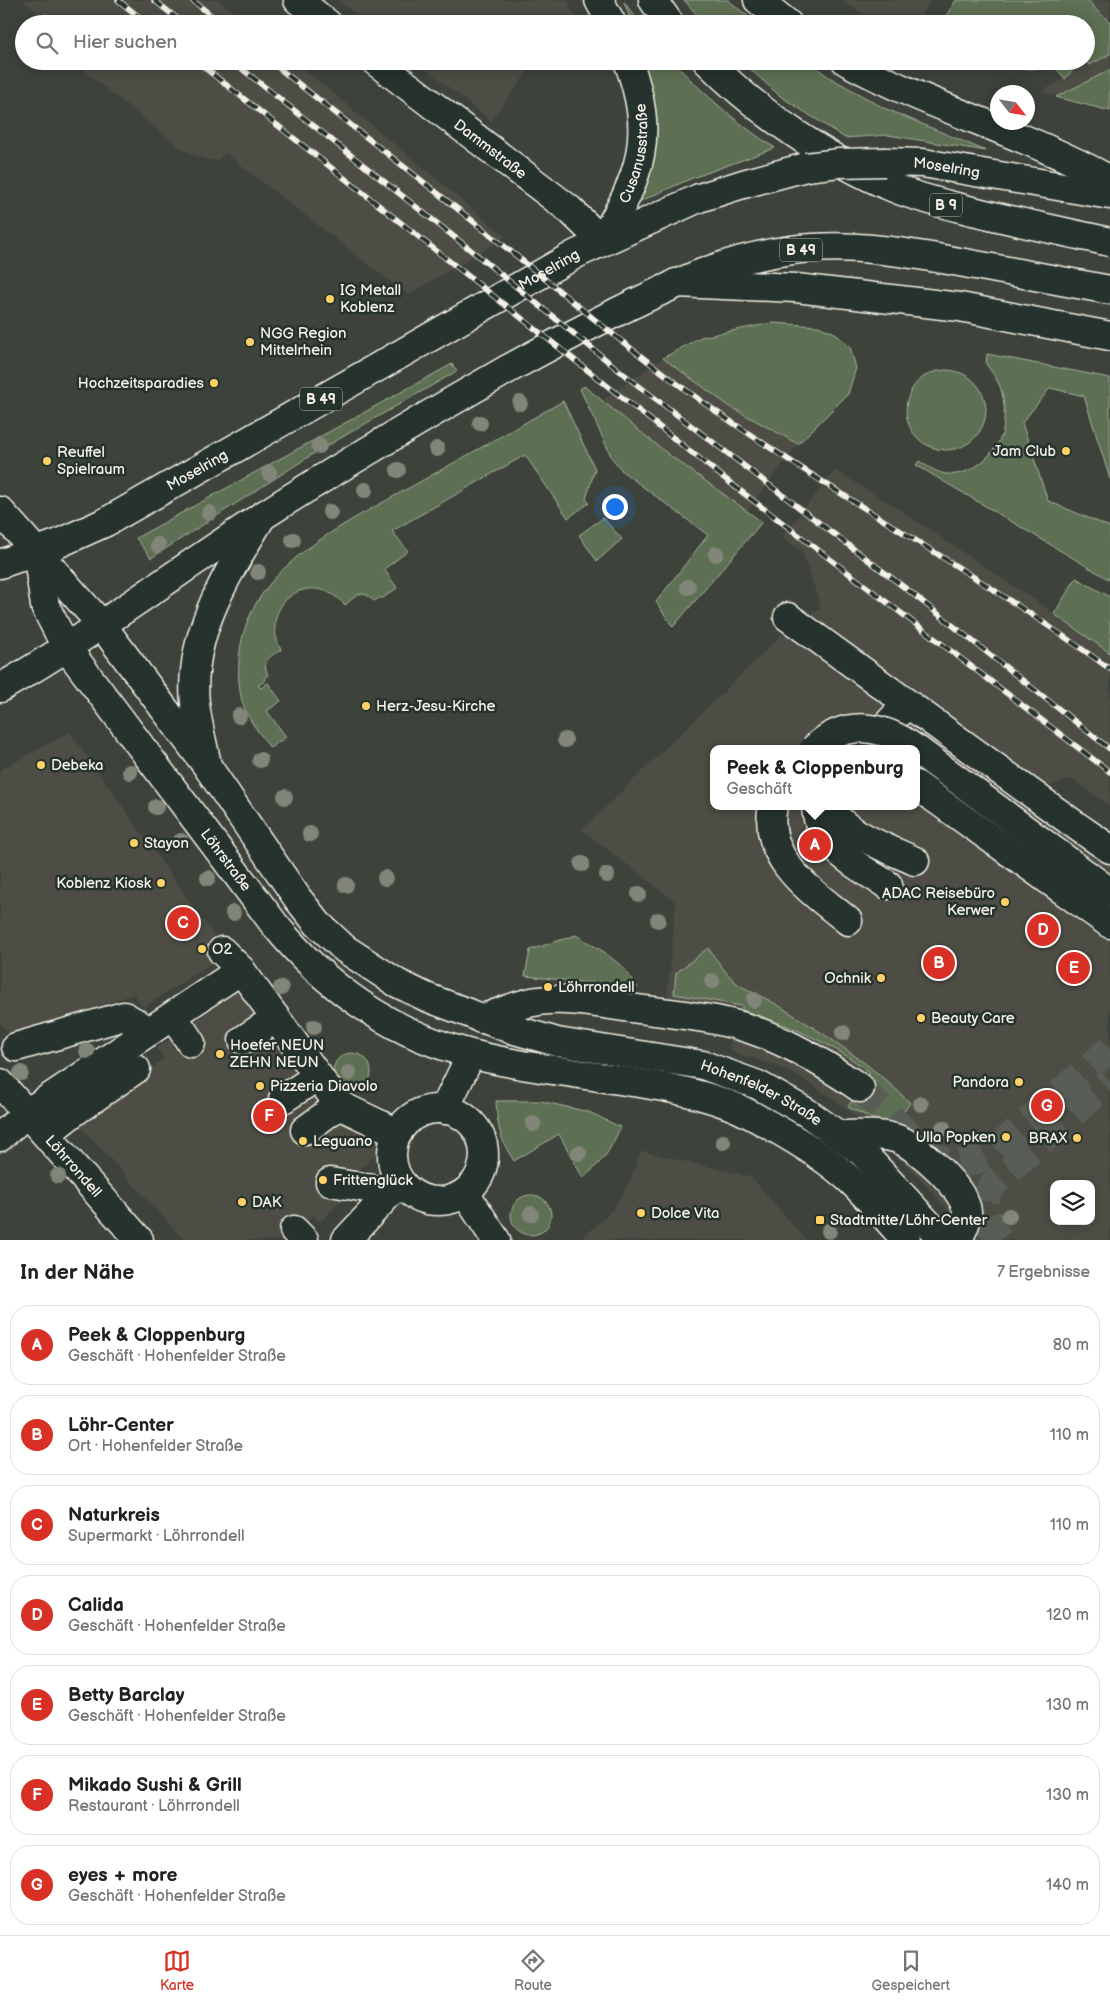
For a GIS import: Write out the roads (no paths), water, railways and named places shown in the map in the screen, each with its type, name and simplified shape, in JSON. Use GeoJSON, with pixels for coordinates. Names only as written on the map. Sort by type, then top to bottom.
{"type":"FeatureCollection","features":[{"type":"Feature","properties":{"kind":"main road"},"geometry":{"type":"LineString","coordinates":[[298,0],[317,15]]}},
{"type":"Feature","properties":{"kind":"main road"},"geometry":{"type":"LineString","coordinates":[[599,0],[607,15]]}},
{"type":"Feature","properties":{"kind":"main road"},"geometry":{"type":"LineString","coordinates":[[653,0],[664,15]]}},
{"type":"Feature","properties":{"kind":"main road"},"geometry":{"type":"LineString","coordinates":[[758,0],[777,15]]}},
{"type":"Feature","properties":{"kind":"main road","name":"Dammstraße"},"geometry":{"type":"LineString","coordinates":[[387,70],[563,205],[602,241]]}},
{"type":"Feature","properties":{"kind":"main road","name":"Cusanusstraße"},"geometry":{"type":"LineString","coordinates":[[602,241],[629,193],[641,154],[642,115],[630,70]]}},
{"type":"Feature","properties":{"kind":"main road","name":"B 9"},"geometry":{"type":"LineString","coordinates":[[715,70],[795,133],[844,164],[894,188],[942,204],[1110,242]]}},
{"type":"Feature","properties":{"kind":"main road"},"geometry":{"type":"LineString","coordinates":[[864,70],[900,88],[1051,150],[1110,180]]}},
{"type":"Feature","properties":{"kind":"main road","name":"Moselring"},"geometry":{"type":"LineString","coordinates":[[37,551],[106,522],[542,273],[602,241],[699,198],[806,167],[839,163],[885,162],[922,162],[1110,194]]}},
{"type":"Feature","properties":{"kind":"main road","name":"B 49"},"geometry":{"type":"LineString","coordinates":[[0,688],[66,647],[262,516],[416,422],[543,349],[676,283],[711,268],[740,260],[793,250],[840,247],[882,250],[930,257],[1110,290]]}},
{"type":"Feature","properties":{"kind":"main road"},"geometry":{"type":"LineString","coordinates":[[676,283],[796,288],[960,308],[1110,336]]}},
{"type":"Feature","properties":{"kind":"main road"},"geometry":{"type":"LineString","coordinates":[[0,511],[101,624],[207,766],[298,899],[329,936],[362,961],[397,983],[481,1019],[520,1005],[549,1000],[598,1004],[721,1021],[767,1036],[792,1047],[825,1064],[860,1088]]}},
{"type":"Feature","properties":{"kind":"main road"},"geometry":{"type":"LineString","coordinates":[[207,766],[195,702],[195,682],[199,652],[208,616],[218,592],[262,516]]}},
{"type":"Feature","properties":{"kind":"main road","name":"B 49"},"geometry":{"type":"LineString","coordinates":[[0,564],[37,551]]}},
{"type":"Feature","properties":{"kind":"main road","name":"Löhrstraße"},"geometry":{"type":"LineString","coordinates":[[37,551],[45,606],[66,647],[293,947],[329,982],[368,1009],[429,1040],[460,1051],[516,1064]]}},
{"type":"Feature","properties":{"kind":"main road"},"geometry":{"type":"LineString","coordinates":[[788,617],[1110,849]]}},
{"type":"Feature","properties":{"kind":"main road"},"geometry":{"type":"LineString","coordinates":[[868,745],[907,704]]}},
{"type":"Feature","properties":{"kind":"main road"},"geometry":{"type":"LineString","coordinates":[[818,745],[841,732],[873,728],[890,733],[910,745]]}},
{"type":"Feature","properties":{"kind":"main road"},"geometry":{"type":"LineString","coordinates":[[920,752],[1110,892]]}},
{"type":"Feature","properties":{"kind":"main road"},"geometry":{"type":"LineString","coordinates":[[920,788],[1110,924]]}},
{"type":"Feature","properties":{"kind":"main road"},"geometry":{"type":"LineString","coordinates":[[771,810],[770,819],[772,834],[781,858],[809,889],[854,916],[800,858],[791,843],[788,832],[790,810]]}},
{"type":"Feature","properties":{"kind":"main road"},"geometry":{"type":"LineString","coordinates":[[817,810],[818,821],[825,836],[837,849],[857,867],[888,885]]}},
{"type":"Feature","properties":{"kind":"main road"},"geometry":{"type":"LineString","coordinates":[[831,810],[843,823],[868,840],[915,861]]}},
{"type":"Feature","properties":{"kind":"main road"},"geometry":{"type":"LineString","coordinates":[[229,946],[241,970],[340,1105],[398,1132]]}},
{"type":"Feature","properties":{"kind":"main road"},"geometry":{"type":"LineString","coordinates":[[0,1137],[41,1111],[150,1031],[241,970]]}},
{"type":"Feature","properties":{"kind":"main road"},"geometry":{"type":"LineString","coordinates":[[16,1047],[39,1032],[103,1012],[150,1031]]}},
{"type":"Feature","properties":{"kind":"main road"},"geometry":{"type":"LineString","coordinates":[[173,1016],[192,1043]]}},
{"type":"Feature","properties":{"kind":"main road"},"geometry":{"type":"LineString","coordinates":[[243,1040],[276,1018]]}},
{"type":"Feature","properties":{"kind":"main road","name":"Hohenfelder Straße"},"geometry":{"type":"LineString","coordinates":[[481,1019],[532,1036],[582,1046],[686,1061],[716,1069],[758,1085],[783,1098],[841,1135],[862,1152],[943,1240]]}},
{"type":"Feature","properties":{"kind":"main road","name":"Hohenfelder Straße"},"geometry":{"type":"LineString","coordinates":[[516,1064],[662,1086],[729,1104],[783,1133],[836,1169],[876,1206],[906,1240]]}},
{"type":"Feature","properties":{"kind":"main road"},"geometry":{"type":"LineString","coordinates":[[444,1110],[465,1068]]}},
{"type":"Feature","properties":{"kind":"main road"},"geometry":{"type":"LineString","coordinates":[[41,1111],[74,1112],[136,1069]]}},
{"type":"Feature","properties":{"kind":"main road"},"geometry":{"type":"LineString","coordinates":[[280,1094],[315,1071]]}},
{"type":"Feature","properties":{"kind":"main road","name":"Löhrrondell"},"geometry":{"type":"LineString","coordinates":[[0,1083],[41,1111],[139,1240]]}},
{"type":"Feature","properties":{"kind":"main road"},"geometry":{"type":"LineString","coordinates":[[305,1130],[340,1105]]}},
{"type":"Feature","properties":{"kind":"main road"},"geometry":{"type":"LineString","coordinates":[[330,1182],[396,1187],[430,1201],[451,1200],[465,1193],[476,1182],[483,1168],[484,1152],[481,1139],[473,1125],[460,1114],[444,1110],[422,1112],[408,1120],[398,1132],[392,1148],[396,1187]]}},
{"type":"Feature","properties":{"kind":"main road"},"geometry":{"type":"LineString","coordinates":[[841,1135],[884,1136],[908,1143],[920,1151],[932,1162],[966,1205],[965,1224],[958,1240]]}},
{"type":"Feature","properties":{"kind":"main road"},"geometry":{"type":"LineString","coordinates":[[346,1240],[396,1187]]}},
{"type":"Feature","properties":{"kind":"main road"},"geometry":{"type":"LineString","coordinates":[[465,1193],[496,1240]]}},
{"type":"Feature","properties":{"kind":"tunnel"},"geometry":{"type":"LineString","coordinates":[[860,1088],[904,1130],[941,1160],[955,1164],[965,1163],[990,1155],[1110,1049]]}},
{"type":"Feature","properties":{"kind":"tunnel"},"geometry":{"type":"LineString","coordinates":[[1000,1240],[992,1227],[986,1211],[986,1199],[992,1185],[1110,1081]]}},
{"type":"Feature","properties":{"kind":"railway"},"geometry":{"type":"LineString","coordinates":[[118,0],[137,15]]}},
{"type":"Feature","properties":{"kind":"railway"},"geometry":{"type":"LineString","coordinates":[[154,0],[173,15]]}},
{"type":"Feature","properties":{"kind":"railway"},"geometry":{"type":"LineString","coordinates":[[192,0],[211,15]]}},
{"type":"Feature","properties":{"kind":"railway"},"geometry":{"type":"LineString","coordinates":[[207,70],[738,489],[1110,772]]}},
{"type":"Feature","properties":{"kind":"railway"},"geometry":{"type":"LineString","coordinates":[[243,70],[631,380],[909,591],[1110,749]]}},
{"type":"Feature","properties":{"kind":"railway"},"geometry":{"type":"LineString","coordinates":[[281,70],[626,344],[704,403],[805,470],[1010,600],[1110,669]]}},
{"type":"Feature","properties":{"kind":"place","name":"IG Metall Koblenz"},"geometry":{"type":"Point","coordinates":[330,299]}},
{"type":"Feature","properties":{"kind":"place","name":"NGG Region Mittelrhein"},"geometry":{"type":"Point","coordinates":[250,342]}},
{"type":"Feature","properties":{"kind":"place","name":"Hochzeitsparadies"},"geometry":{"type":"Point","coordinates":[214,383]}},
{"type":"Feature","properties":{"kind":"place","name":"Jam Club"},"geometry":{"type":"Point","coordinates":[1066,451]}},
{"type":"Feature","properties":{"kind":"place","name":"Reuffel Spielraum"},"geometry":{"type":"Point","coordinates":[47,461]}},
{"type":"Feature","properties":{"kind":"place","name":"Herz-Jesu-Kirche"},"geometry":{"type":"Point","coordinates":[366,706]}},
{"type":"Feature","properties":{"kind":"place","name":"Debeka"},"geometry":{"type":"Point","coordinates":[41,765]}},
{"type":"Feature","properties":{"kind":"place","name":"Stayon"},"geometry":{"type":"Point","coordinates":[134,843]}},
{"type":"Feature","properties":{"kind":"place","name":"Peek & Cloppenburg"},"geometry":{"type":"Point","coordinates":[815,845]}},
{"type":"Feature","properties":{"kind":"place","name":"Koblenz Kiosk"},"geometry":{"type":"Point","coordinates":[161,883]}},
{"type":"Feature","properties":{"kind":"place","name":"ADAC Reisebüro Kerwer"},"geometry":{"type":"Point","coordinates":[1005,902]}},
{"type":"Feature","properties":{"kind":"place","name":"Naturkreis"},"geometry":{"type":"Point","coordinates":[183,923]}},
{"type":"Feature","properties":{"kind":"place","name":"Calida"},"geometry":{"type":"Point","coordinates":[1043,930]}},
{"type":"Feature","properties":{"kind":"place","name":"O2"},"geometry":{"type":"Point","coordinates":[202,949]}},
{"type":"Feature","properties":{"kind":"place","name":"Löhr-Center"},"geometry":{"type":"Point","coordinates":[939,963]}},
{"type":"Feature","properties":{"kind":"place","name":"Betty Barclay"},"geometry":{"type":"Point","coordinates":[1074,968]}},
{"type":"Feature","properties":{"kind":"place","name":"Ochnik"},"geometry":{"type":"Point","coordinates":[881,978]}},
{"type":"Feature","properties":{"kind":"place","name":"Löhrrondell"},"geometry":{"type":"Point","coordinates":[548,987]}},
{"type":"Feature","properties":{"kind":"place","name":"Beauty Care"},"geometry":{"type":"Point","coordinates":[921,1018]}},
{"type":"Feature","properties":{"kind":"place","name":"Hoefer NEUN ZEHN NEUN"},"geometry":{"type":"Point","coordinates":[220,1054]}},
{"type":"Feature","properties":{"kind":"place","name":"Pandora"},"geometry":{"type":"Point","coordinates":[1019,1082]}},
{"type":"Feature","properties":{"kind":"place","name":"Pizzeria Diavolo"},"geometry":{"type":"Point","coordinates":[260,1086]}},
{"type":"Feature","properties":{"kind":"place","name":"eyes + more"},"geometry":{"type":"Point","coordinates":[1047,1106]}},
{"type":"Feature","properties":{"kind":"place","name":"Mikado Sushi & Grill"},"geometry":{"type":"Point","coordinates":[269,1116]}},
{"type":"Feature","properties":{"kind":"place","name":"Ulla Popken"},"geometry":{"type":"Point","coordinates":[1006,1137]}},
{"type":"Feature","properties":{"kind":"place","name":"BRAX"},"geometry":{"type":"Point","coordinates":[1077,1138]}},
{"type":"Feature","properties":{"kind":"place","name":"Leguano"},"geometry":{"type":"Point","coordinates":[303,1141]}},
{"type":"Feature","properties":{"kind":"place","name":"Frittenglück"},"geometry":{"type":"Point","coordinates":[323,1180]}},
{"type":"Feature","properties":{"kind":"place","name":"DAK"},"geometry":{"type":"Point","coordinates":[242,1202]}},
{"type":"Feature","properties":{"kind":"place","name":"Dolce Vita"},"geometry":{"type":"Point","coordinates":[641,1213]}},
{"type":"Feature","properties":{"kind":"place","name":"Stadtmitte/Löhr-Center"},"geometry":{"type":"Point","coordinates":[820,1220]}}]}
